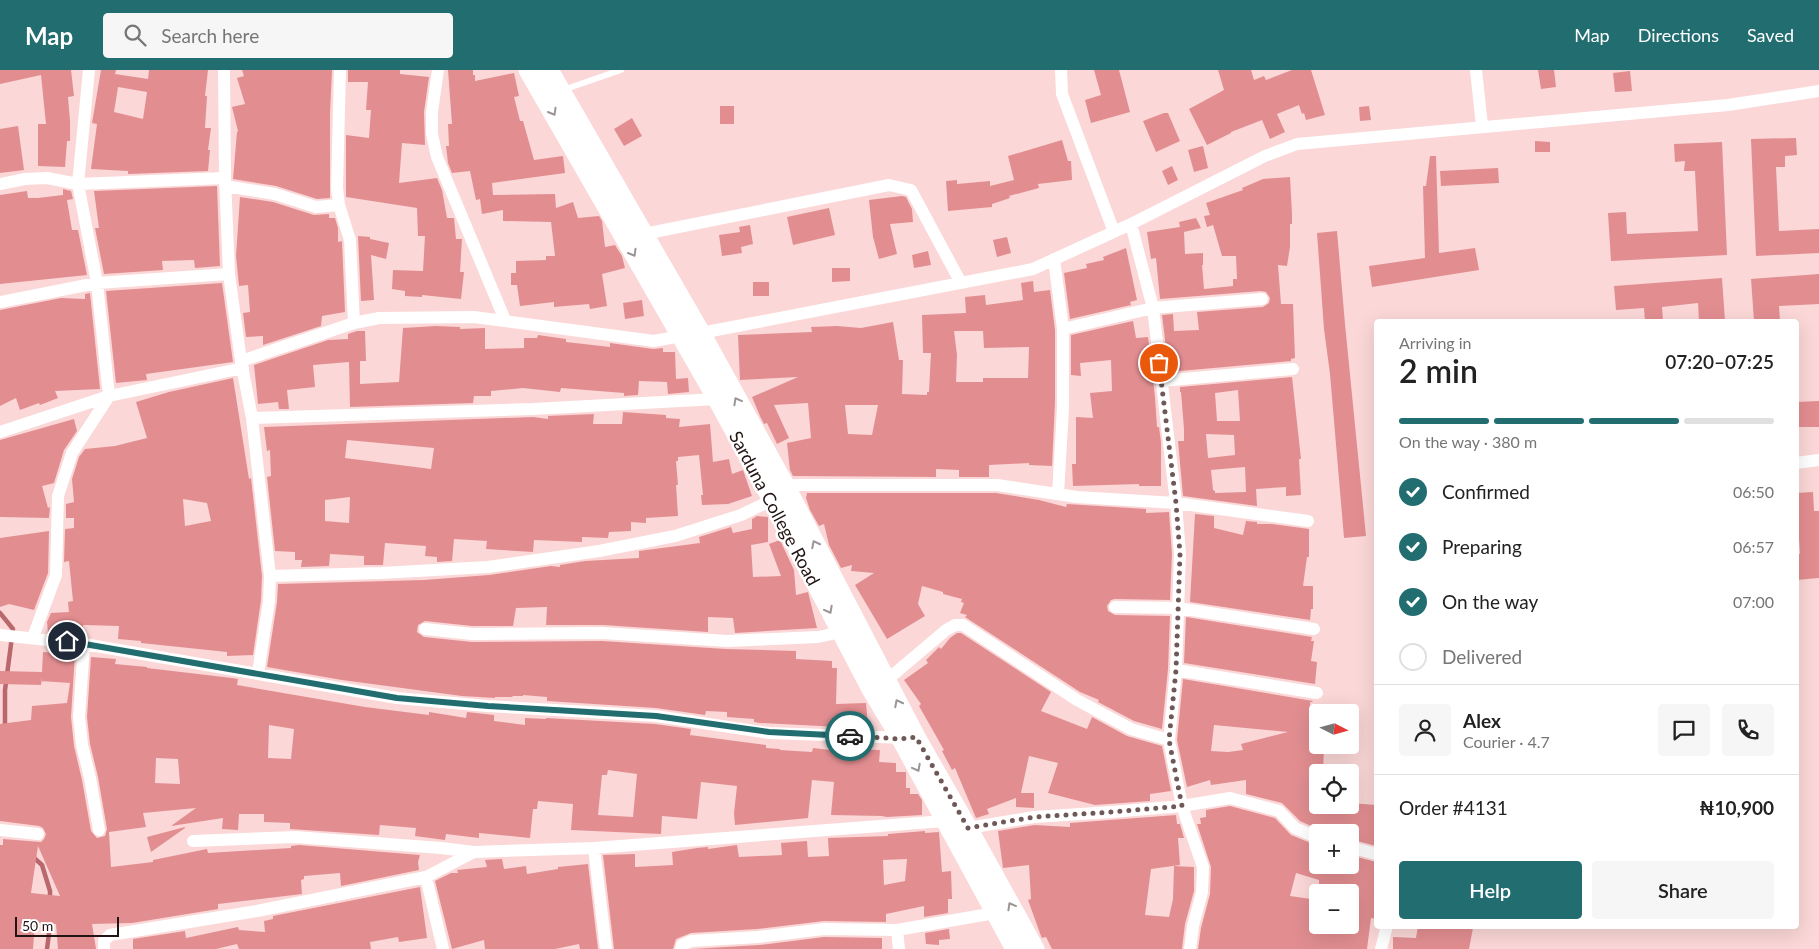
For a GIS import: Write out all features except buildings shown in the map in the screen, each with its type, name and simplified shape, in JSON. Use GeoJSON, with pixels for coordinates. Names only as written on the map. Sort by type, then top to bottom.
{"type":"FeatureCollection","features":[{"type":"Feature","properties":{"kind":"street"},"geometry":{"type":"LineString","coordinates":[[27,636],[56,575],[58,496],[72,453],[109,396],[97,283],[78,184],[89,70]]}},
{"type":"Feature","properties":{"kind":"street"},"geometry":{"type":"LineString","coordinates":[[224,70],[225,182],[229,274],[252,418],[270,576],[269,602],[258,673]]}},
{"type":"Feature","properties":{"kind":"street"},"geometry":{"type":"LineString","coordinates":[[340,70],[337,188],[339,205],[350,240],[354,323]]}},
{"type":"Feature","properties":{"kind":"street"},"geometry":{"type":"LineString","coordinates":[[438,70],[432,112],[432,134],[437,157],[505,320]]}},
{"type":"Feature","properties":{"kind":"street","name":"Sarduna College Road"},"geometry":{"type":"LineString","coordinates":[[528,70],[717,399],[772,500],[887,680],[908,738],[944,821],[1015,949]]}},
{"type":"Feature","properties":{"kind":"street","name":"Sarduna College Road"},"geometry":{"type":"LineString","coordinates":[[549,70],[701,333],[785,485],[824,579],[841,632],[871,690],[908,738],[968,828],[1035,949]]}},
{"type":"Feature","properties":{"kind":"street"},"geometry":{"type":"LineString","coordinates":[[1061,70],[1062,94],[1114,232]]}},
{"type":"Feature","properties":{"kind":"street"},"geometry":{"type":"LineString","coordinates":[[1476,70],[1482,126]]}},
{"type":"Feature","properties":{"kind":"street"},"geometry":{"type":"LineString","coordinates":[[701,333],[1032,269],[1131,224],[1265,156],[1297,144],[1728,105],[1819,91]]}},
{"type":"Feature","properties":{"kind":"street"},"geometry":{"type":"LineString","coordinates":[[0,184],[25,179],[47,178],[78,184],[225,182],[316,206],[339,205]]}},
{"type":"Feature","properties":{"kind":"street"},"geometry":{"type":"LineString","coordinates":[[644,234],[889,185],[911,190],[961,283]]}},
{"type":"Feature","properties":{"kind":"street"},"geometry":{"type":"LineString","coordinates":[[1131,224],[1153,308],[1176,503],[1180,554],[1176,670],[1169,740],[1182,806],[1203,868],[1202,892],[1193,926],[1190,949]]}},
{"type":"Feature","properties":{"kind":"street"},"geometry":{"type":"LineString","coordinates":[[1054,259],[1064,329],[1063,408],[1058,494]]}},
{"type":"Feature","properties":{"kind":"street"},"geometry":{"type":"LineString","coordinates":[[0,302],[97,283],[229,274]]}},
{"type":"Feature","properties":{"kind":"street"},"geometry":{"type":"LineString","coordinates":[[1064,329],[1153,308],[1262,299]]}},
{"type":"Feature","properties":{"kind":"street"},"geometry":{"type":"LineString","coordinates":[[0,432],[109,396],[242,364],[354,323],[379,318],[474,317],[654,341],[681,336]]}},
{"type":"Feature","properties":{"kind":"street"},"geometry":{"type":"LineString","coordinates":[[1161,381],[1292,369]]}},
{"type":"Feature","properties":{"kind":"street"},"geometry":{"type":"LineString","coordinates":[[252,418],[533,409],[717,399]]}},
{"type":"Feature","properties":{"kind":"street"},"geometry":{"type":"LineString","coordinates":[[1799,463],[1819,460]]}},
{"type":"Feature","properties":{"kind":"street"},"geometry":{"type":"LineString","coordinates":[[785,485],[997,485],[1077,497],[1176,503],[1308,521]]}},
{"type":"Feature","properties":{"kind":"street"},"geometry":{"type":"LineString","coordinates":[[270,576],[381,573],[488,567],[599,551],[675,536],[741,515],[772,500]]}},
{"type":"Feature","properties":{"kind":"street"},"geometry":{"type":"LineString","coordinates":[[1115,607],[1178,608],[1314,629]]}},
{"type":"Feature","properties":{"kind":"street"},"geometry":{"type":"LineString","coordinates":[[887,680],[946,630],[955,625],[963,625],[1077,700],[1132,729],[1169,740]]}},
{"type":"Feature","properties":{"kind":"street"},"geometry":{"type":"LineString","coordinates":[[425,629],[472,634],[602,633],[727,642],[818,637],[841,632]]}},
{"type":"Feature","properties":{"kind":"street"},"geometry":{"type":"LineString","coordinates":[[0,635],[27,636],[84,644],[397,698],[488,706],[656,716],[769,732],[908,738]]}},
{"type":"Feature","properties":{"kind":"street"},"geometry":{"type":"LineString","coordinates":[[84,644],[79,717],[82,744],[99,830]]}},
{"type":"Feature","properties":{"kind":"street"},"geometry":{"type":"LineString","coordinates":[[1176,670],[1317,693]]}},
{"type":"Feature","properties":{"kind":"street"},"geometry":{"type":"LineString","coordinates":[[968,828],[1034,817],[1182,806],[1230,798],[1279,811],[1295,828],[1309,834]]}},
{"type":"Feature","properties":{"kind":"street"},"geometry":{"type":"LineString","coordinates":[[193,841],[295,837],[474,852],[594,848],[944,821]]}},
{"type":"Feature","properties":{"kind":"street"},"geometry":{"type":"LineString","coordinates":[[5,831],[38,834]]}},
{"type":"Feature","properties":{"kind":"street"},"geometry":{"type":"LineString","coordinates":[[594,848],[606,949]]}},
{"type":"Feature","properties":{"kind":"street"},"geometry":{"type":"LineString","coordinates":[[1359,849],[1374,853]]}},
{"type":"Feature","properties":{"kind":"street"},"geometry":{"type":"LineString","coordinates":[[104,949],[104,941],[110,935],[257,911],[426,877],[474,852]]}},
{"type":"Feature","properties":{"kind":"street"},"geometry":{"type":"LineString","coordinates":[[426,877],[443,949]]}},
{"type":"Feature","properties":{"kind":"street"},"geometry":{"type":"LineString","coordinates":[[681,949],[682,945],[692,941],[758,943],[824,930],[897,930],[995,913]]}},
{"type":"Feature","properties":{"kind":"street"},"geometry":{"type":"LineString","coordinates":[[1381,949],[1387,929]]}},
{"type":"Feature","properties":{"kind":"street"},"geometry":{"type":"LineString","coordinates":[[897,930],[899,949]]}},
{"type":"Feature","properties":{"kind":"lane"},"geometry":{"type":"LineString","coordinates":[[561,91],[621,70]]}},
{"type":"Feature","properties":{"kind":"waterway"},"geometry":{"type":"LineString","coordinates":[[0,613],[13,629],[5,690],[5,729]]}},
{"type":"Feature","properties":{"kind":"waterway"},"geometry":{"type":"LineString","coordinates":[[32,856],[42,865],[50,891],[50,901]]}},
{"type":"Feature","properties":{"kind":"waterway"},"geometry":{"type":"LineString","coordinates":[[47,949],[51,918]]}},
{"type":"Feature","properties":{"kind":"way so far"},"geometry":{"type":"LineString","coordinates":[[850,736],[901,739],[916,737],[968,828],[1034,817],[1182,806],[1169,740],[1176,670],[1180,554],[1176,503],[1159,363]]}},
{"type":"Feature","properties":{"kind":"route"},"geometry":{"type":"LineString","coordinates":[[67,641],[397,698],[488,706],[656,716],[769,732],[850,736]]}}]}
